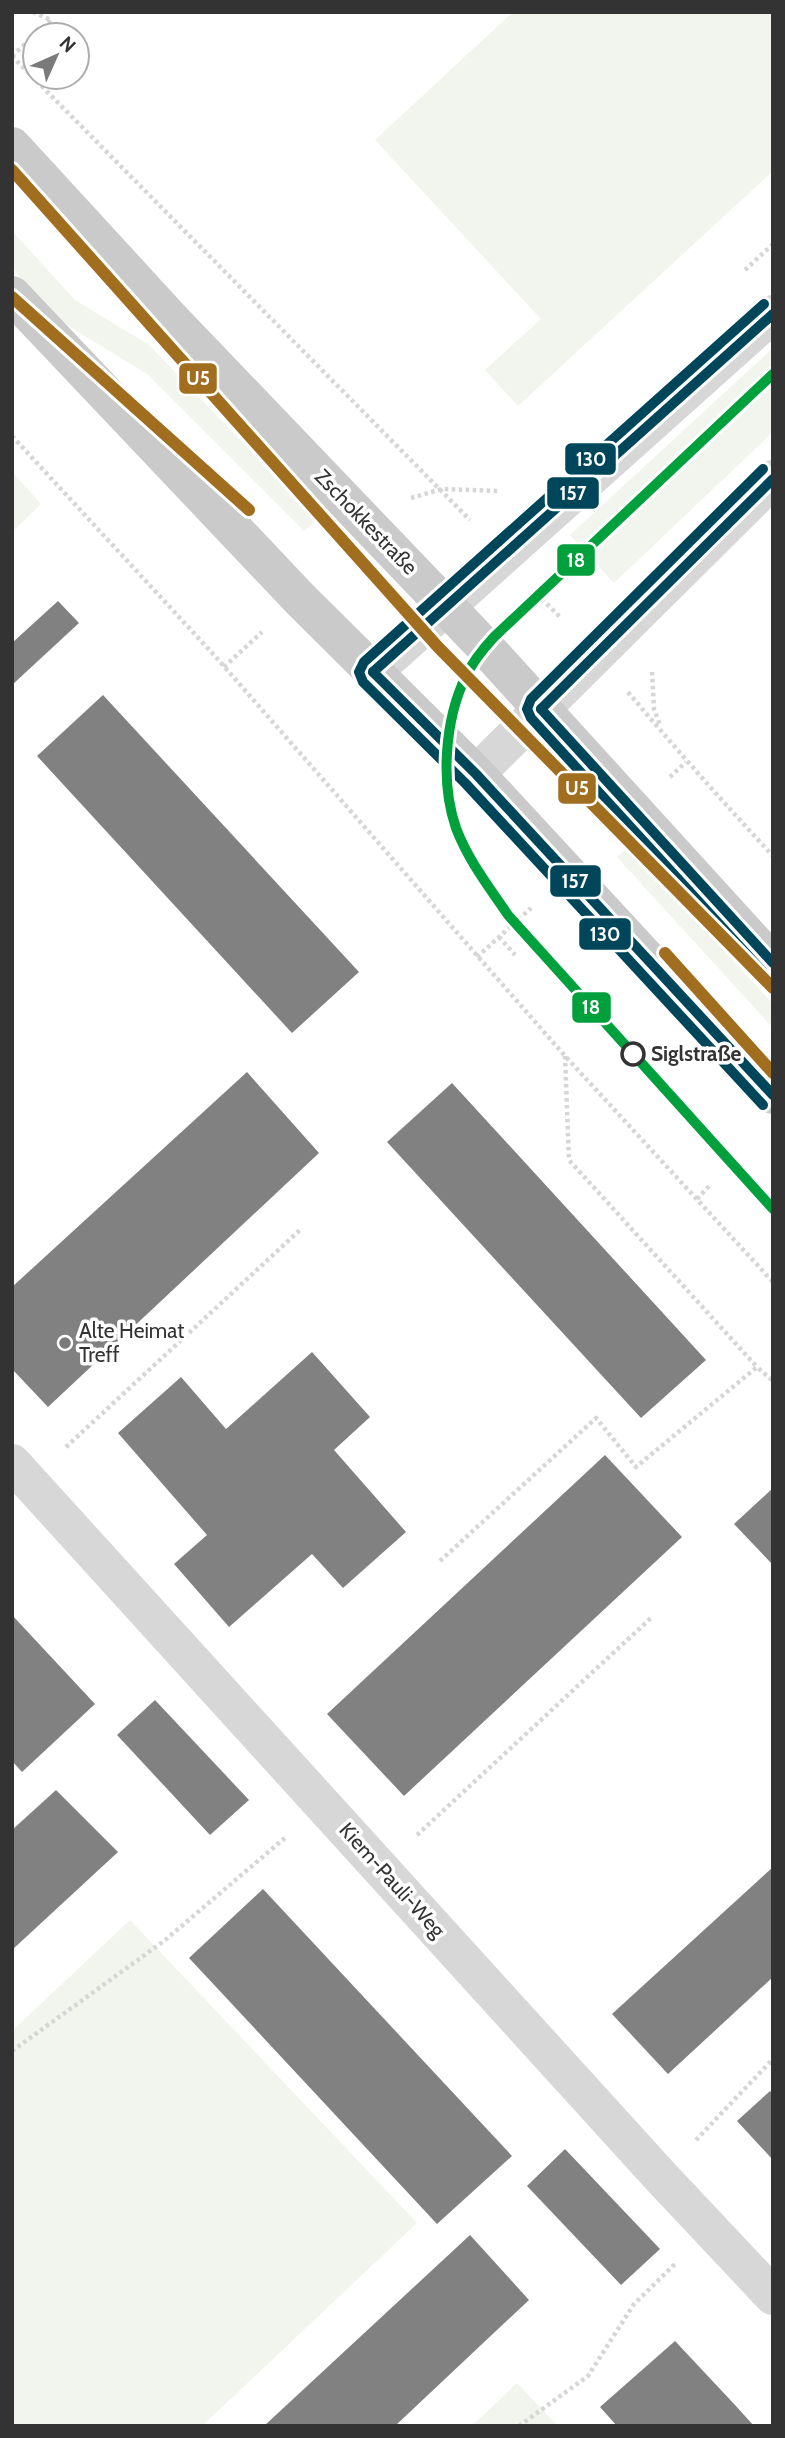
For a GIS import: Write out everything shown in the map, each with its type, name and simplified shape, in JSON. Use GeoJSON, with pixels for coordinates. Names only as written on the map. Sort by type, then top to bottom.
{"type":"FeatureCollection","features":[{"type":"Feature","properties":{"kind":"main road","name":"Zschokkestraße"},"geometry":{"type":"LineString","coordinates":[[12,146],[169,317],[445,605],[773,963]]}},
{"type":"Feature","properties":{"kind":"main road"},"geometry":{"type":"LineString","coordinates":[[12,295],[299,598],[476,774],[773,1095]]}},
{"type":"Feature","properties":{"kind":"street"},"geometry":{"type":"LineString","coordinates":[[373,672],[773,314]]}},
{"type":"Feature","properties":{"kind":"street"},"geometry":{"type":"LineString","coordinates":[[476,774],[773,479]]}},
{"type":"Feature","properties":{"kind":"street","name":"Kiem-Pauli-Weg"},"geometry":{"type":"LineString","coordinates":[[21,1472],[661,2177],[773,2296]]}},
{"type":"Feature","properties":{"kind":"path"},"geometry":{"type":"LineString","coordinates":[[49,12],[51,20]]}},
{"type":"Feature","properties":{"kind":"path"},"geometry":{"type":"LineString","coordinates":[[33,13],[51,20]]}},
{"type":"Feature","properties":{"kind":"path"},"geometry":{"type":"LineString","coordinates":[[51,20],[12,56],[442,489],[596,654],[662,729],[686,762],[773,856]]}},
{"type":"Feature","properties":{"kind":"path"},"geometry":{"type":"LineString","coordinates":[[743,273],[773,244]]}},
{"type":"Feature","properties":{"kind":"path"},"geometry":{"type":"LineString","coordinates":[[12,436],[224,667],[565,1056],[773,1282]]}},
{"type":"Feature","properties":{"kind":"path"},"geometry":{"type":"LineString","coordinates":[[373,529],[406,500],[442,489],[510,492]]}},
{"type":"Feature","properties":{"kind":"path"},"geometry":{"type":"LineString","coordinates":[[224,667],[299,598]]}},
{"type":"Feature","properties":{"kind":"path"},"geometry":{"type":"LineString","coordinates":[[499,937],[515,955]]}},
{"type":"Feature","properties":{"kind":"path"},"geometry":{"type":"LineString","coordinates":[[565,1056],[569,1160],[757,1367],[773,1381]]}},
{"type":"Feature","properties":{"kind":"path"},"geometry":{"type":"LineString","coordinates":[[697,1199],[711,1184]]}},
{"type":"Feature","properties":{"kind":"path"},"geometry":{"type":"LineString","coordinates":[[21,1472],[301,1229]]}},
{"type":"Feature","properties":{"kind":"path"},"geometry":{"type":"LineString","coordinates":[[440,1561],[596,1419],[636,1467],[757,1367]]}},
{"type":"Feature","properties":{"kind":"path"},"geometry":{"type":"LineString","coordinates":[[381,1868],[652,1617]]}},
{"type":"Feature","properties":{"kind":"path"},"geometry":{"type":"LineString","coordinates":[[12,2051],[164,1941],[324,1805]]}},
{"type":"Feature","properties":{"kind":"path"},"geometry":{"type":"LineString","coordinates":[[661,2177],[773,2059]]}},
{"type":"Feature","properties":{"kind":"path"},"geometry":{"type":"LineString","coordinates":[[519,2426],[588,2376],[634,2304],[710,2229]]}},
{"type":"Feature","properties":{"kind":"shaded area"},"geometry":{"type":"Polygon","coordinates":[[[513,12],[773,12],[773,171],[518,406],[485,370],[541,319],[375,140],[513,12]]]}},
{"type":"Feature","properties":{"kind":"shaded area"},"geometry":{"type":"Polygon","coordinates":[[[12,231],[75,300],[149,345],[317,520],[304,531],[147,374],[62,322],[12,268],[12,231]]]}},
{"type":"Feature","properties":{"kind":"shaded area"},"geometry":{"type":"Polygon","coordinates":[[[773,348],[773,432],[614,583],[570,535],[773,348]]]}},
{"type":"Feature","properties":{"kind":"shaded area"},"geometry":{"type":"Polygon","coordinates":[[[12,472],[41,504],[12,532],[12,472]]]}},
{"type":"Feature","properties":{"kind":"shaded area"},"geometry":{"type":"Polygon","coordinates":[[[629,847],[773,1004],[773,1028],[617,857],[629,847]]]}},
{"type":"Feature","properties":{"kind":"shaded area"},"geometry":{"type":"Polygon","coordinates":[[[130,1920],[417,2223],[202,2426],[12,2426],[12,2031],[130,1920]]]}},
{"type":"Feature","properties":{"kind":"shaded area"},"geometry":{"type":"Polygon","coordinates":[[[517,2383],[558,2426],[472,2426],[517,2383]]]}},
{"type":"Feature","properties":{"kind":"building"},"geometry":{"type":"Polygon","coordinates":[[[58,601],[79,623],[12,685],[12,643],[58,601]]]}},
{"type":"Feature","properties":{"kind":"building"},"geometry":{"type":"Polygon","coordinates":[[[103,695],[359,972],[292,1033],[37,756],[103,695]]]}},
{"type":"Feature","properties":{"kind":"building"},"geometry":{"type":"Polygon","coordinates":[[[247,1072],[319,1153],[48,1407],[12,1369],[12,1287],[247,1072]]]}},
{"type":"Feature","properties":{"kind":"building"},"geometry":{"type":"Polygon","coordinates":[[[452,1083],[706,1360],[641,1418],[387,1142],[452,1083]]]}},
{"type":"Feature","properties":{"kind":"building"},"geometry":{"type":"Polygon","coordinates":[[[312,1352],[370,1417],[334,1450],[406,1532],[343,1588],[312,1554],[229,1627],[174,1564],[207,1535],[118,1433],[181,1377],[226,1429],[312,1352]]]}},
{"type":"Feature","properties":{"kind":"building"},"geometry":{"type":"Polygon","coordinates":[[[605,1455],[682,1537],[404,1796],[327,1714],[605,1455]]]}},
{"type":"Feature","properties":{"kind":"building"},"geometry":{"type":"Polygon","coordinates":[[[773,1488],[773,1565],[734,1524],[773,1488]]]}},
{"type":"Feature","properties":{"kind":"building"},"geometry":{"type":"Polygon","coordinates":[[[12,1615],[95,1704],[22,1772],[12,1761],[12,1615]]]}},
{"type":"Feature","properties":{"kind":"building"},"geometry":{"type":"Polygon","coordinates":[[[155,1700],[249,1800],[210,1835],[117,1735],[155,1700]]]}},
{"type":"Feature","properties":{"kind":"building"},"geometry":{"type":"Polygon","coordinates":[[[56,1790],[118,1852],[12,1950],[12,1830],[56,1790]]]}},
{"type":"Feature","properties":{"kind":"building"},"geometry":{"type":"Polygon","coordinates":[[[773,1867],[773,1977],[668,2074],[612,2014],[773,1867]]]}},
{"type":"Feature","properties":{"kind":"building"},"geometry":{"type":"Polygon","coordinates":[[[263,1889],[512,2156],[437,2224],[189,1958],[263,1889]]]}},
{"type":"Feature","properties":{"kind":"building"},"geometry":{"type":"Polygon","coordinates":[[[770,2091],[773,2094],[773,2160],[737,2121],[770,2091]]]}},
{"type":"Feature","properties":{"kind":"building"},"geometry":{"type":"Polygon","coordinates":[[[565,2149],[660,2249],[621,2285],[527,2186],[565,2149]]]}},
{"type":"Feature","properties":{"kind":"building"},"geometry":{"type":"Polygon","coordinates":[[[470,2235],[529,2300],[395,2426],[264,2426],[470,2235]]]}},
{"type":"Feature","properties":{"kind":"building"},"geometry":{"type":"Polygon","coordinates":[[[675,2341],[754,2426],[617,2426],[600,2407],[675,2341]]]}},
{"type":"Feature","properties":{"kind":"transit line","name":"U5"},"geometry":{"type":"LineString","coordinates":[[12,170],[438,647],[773,988]]}},
{"type":"Feature","properties":{"kind":"transit line","name":"U5"},"geometry":{"type":"LineString","coordinates":[[12,297],[249,510]]}},
{"type":"Feature","properties":{"kind":"transit line","name":"130"},"geometry":{"type":"LineString","coordinates":[[763,1105],[466,784],[363,682],[359,672],[364,662],[764,304]]}},
{"type":"Feature","properties":{"kind":"transit line","name":"157"},"geometry":{"type":"LineString","coordinates":[[373,672],[773,314]]}},
{"type":"Feature","properties":{"kind":"transit line","name":"18"},"geometry":{"type":"LineString","coordinates":[[773,374],[494,637],[466,676],[453,711],[447,751],[448,791],[456,828],[479,873],[508,915],[773,1209]]}},
{"type":"Feature","properties":{"kind":"transit line","name":"130"},"geometry":{"type":"LineString","coordinates":[[763,469],[531,699],[527,709],[531,718],[763,972]]}},
{"type":"Feature","properties":{"kind":"transit line","name":"157"},"geometry":{"type":"LineString","coordinates":[[541,709],[773,479]]}},
{"type":"Feature","properties":{"kind":"transit line","name":"157"},"geometry":{"type":"LineString","coordinates":[[373,672],[476,774],[773,1095]]}},
{"type":"Feature","properties":{"kind":"transit line","name":"157"},"geometry":{"type":"LineString","coordinates":[[541,709],[773,963]]}},
{"type":"Feature","properties":{"kind":"transit line","name":"U5"},"geometry":{"type":"LineString","coordinates":[[665,953],[773,1073]]}},
{"type":"Feature","properties":{"kind":"place","name":"Siglstraße"},"geometry":{"type":"Point","coordinates":[633,1054]}},
{"type":"Feature","properties":{"kind":"place","name":"Alte Heimat Treff"},"geometry":{"type":"Point","coordinates":[65,1343]}}]}
